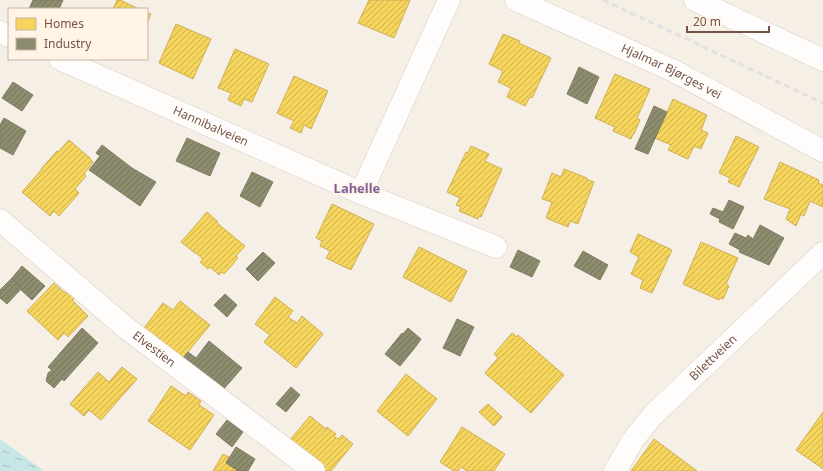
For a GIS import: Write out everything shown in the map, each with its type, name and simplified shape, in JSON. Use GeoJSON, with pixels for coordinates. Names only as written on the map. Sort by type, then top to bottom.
{"type":"FeatureCollection","features":[{"type":"Feature","properties":{"kind":"street"},"geometry":{"type":"LineString","coordinates":[[361,192],[449,0]]}},
{"type":"Feature","properties":{"kind":"street","name":"Hjalmar Bjørges vei"},"geometry":{"type":"LineString","coordinates":[[516,0],[672,70],[823,151]]}},
{"type":"Feature","properties":{"kind":"street"},"geometry":{"type":"LineString","coordinates":[[695,0],[823,60]]}},
{"type":"Feature","properties":{"kind":"street","name":"Hannibalveien"},"geometry":{"type":"LineString","coordinates":[[62,60],[361,192],[496,247]]}},
{"type":"Feature","properties":{"kind":"street","name":"Elvestien"},"geometry":{"type":"LineString","coordinates":[[0,220],[125,327],[314,471]]}},
{"type":"Feature","properties":{"kind":"street","name":"Bilettveien"},"geometry":{"type":"LineString","coordinates":[[615,471],[633,440],[653,415],[823,254]]}},
{"type":"Feature","properties":{"kind":"water"},"geometry":{"type":"Polygon","coordinates":[[[0,439],[44,471],[0,471],[0,439]]]}},
{"type":"Feature","properties":{"kind":"building: Homes"},"geometry":{"type":"Polygon","coordinates":[[[117,0],[120,0],[137,8],[113,8],[117,0]]]}},
{"type":"Feature","properties":{"kind":"building: Homes"},"geometry":{"type":"Polygon","coordinates":[[[369,0],[410,0],[394,38],[358,23],[369,0]]]}},
{"type":"Feature","properties":{"kind":"building: Homes"},"geometry":{"type":"Polygon","coordinates":[[[148,13],[151,14],[148,21],[148,13]]]}},
{"type":"Feature","properties":{"kind":"building: Homes"},"geometry":{"type":"Polygon","coordinates":[[[176,24],[211,39],[193,79],[159,63],[176,24]]]}},
{"type":"Feature","properties":{"kind":"building: Homes"},"geometry":{"type":"Polygon","coordinates":[[[503,34],[520,41],[519,43],[551,58],[532,98],[530,97],[525,106],[507,97],[511,88],[498,82],[503,71],[489,64],[503,34]]]}},
{"type":"Feature","properties":{"kind":"building: Homes"},"geometry":{"type":"Polygon","coordinates":[[[235,49],[269,64],[252,102],[244,99],[241,106],[228,100],[231,93],[218,88],[235,49]]]}},
{"type":"Feature","properties":{"kind":"building: Homes"},"geometry":{"type":"Polygon","coordinates":[[[615,74],[650,89],[637,118],[640,120],[631,139],[613,131],[615,127],[595,118],[615,74]]]}},
{"type":"Feature","properties":{"kind":"building: Homes"},"geometry":{"type":"Polygon","coordinates":[[[294,76],[328,91],[311,129],[304,125],[301,133],[290,128],[294,121],[277,113],[294,76]]]}},
{"type":"Feature","properties":{"kind":"building: Homes"},"geometry":{"type":"Polygon","coordinates":[[[673,99],[707,115],[701,130],[708,133],[701,149],[694,146],[688,159],[668,150],[671,145],[655,138],[673,99]]]}},
{"type":"Feature","properties":{"kind":"building: Homes"},"geometry":{"type":"Polygon","coordinates":[[[736,136],[759,147],[739,187],[728,182],[730,178],[719,173],[736,136]]]}},
{"type":"Feature","properties":{"kind":"building: Homes"},"geometry":{"type":"Polygon","coordinates":[[[69,140],[93,162],[84,174],[86,176],[75,189],[79,193],[59,216],[54,211],[50,216],[22,192],[57,151],[58,152],[69,140]]]}},
{"type":"Feature","properties":{"kind":"building: Homes"},"geometry":{"type":"Polygon","coordinates":[[[471,146],[489,154],[485,161],[502,169],[481,217],[479,216],[478,219],[459,211],[461,207],[456,205],[460,198],[447,192],[466,152],[468,153],[471,146]]]}},
{"type":"Feature","properties":{"kind":"building: Homes"},"geometry":{"type":"Polygon","coordinates":[[[780,162],[819,180],[818,183],[823,185],[823,207],[810,201],[804,216],[801,214],[796,226],[786,219],[790,209],[764,199],[780,162]]]}},
{"type":"Feature","properties":{"kind":"building: Homes"},"geometry":{"type":"Polygon","coordinates":[[[564,169],[594,182],[578,224],[570,221],[568,227],[546,218],[552,202],[542,199],[552,173],[561,177],[564,169]]]}},
{"type":"Feature","properties":{"kind":"building: Homes"},"geometry":{"type":"Polygon","coordinates":[[[332,204],[374,224],[351,270],[326,258],[330,251],[320,246],[322,241],[316,238],[332,204]]]}},
{"type":"Feature","properties":{"kind":"building: Homes"},"geometry":{"type":"Polygon","coordinates":[[[207,212],[218,222],[217,223],[245,246],[236,256],[238,258],[235,262],[224,274],[222,272],[219,275],[210,267],[208,269],[200,262],[203,259],[181,242],[207,212]]]}},
{"type":"Feature","properties":{"kind":"building: Homes"},"geometry":{"type":"Polygon","coordinates":[[[638,234],[672,250],[652,293],[640,288],[643,280],[631,274],[639,257],[630,252],[638,234]]]}},
{"type":"Feature","properties":{"kind":"building: Homes"},"geometry":{"type":"Polygon","coordinates":[[[701,242],[738,258],[726,284],[729,286],[723,299],[720,298],[719,300],[683,284],[701,242]]]}},
{"type":"Feature","properties":{"kind":"building: Homes"},"geometry":{"type":"Polygon","coordinates":[[[419,247],[467,271],[451,302],[403,277],[419,247]]]}},
{"type":"Feature","properties":{"kind":"building: Homes"},"geometry":{"type":"Polygon","coordinates":[[[54,283],[65,293],[67,290],[75,298],[72,300],[88,316],[68,337],[64,333],[58,340],[27,311],[54,283]]]}},
{"type":"Feature","properties":{"kind":"building: Homes"},"geometry":{"type":"Polygon","coordinates":[[[275,297],[293,311],[288,317],[297,323],[302,316],[323,334],[296,368],[264,342],[270,335],[255,324],[275,297]]]}},
{"type":"Feature","properties":{"kind":"building: Homes"},"geometry":{"type":"Polygon","coordinates":[[[180,301],[210,325],[182,359],[144,328],[163,303],[173,310],[180,301]]]}},
{"type":"Feature","properties":{"kind":"building: Homes"},"geometry":{"type":"Polygon","coordinates":[[[512,333],[517,337],[518,335],[564,375],[531,413],[485,373],[498,358],[494,354],[512,333]]]}},
{"type":"Feature","properties":{"kind":"building: Homes"},"geometry":{"type":"Polygon","coordinates":[[[122,367],[137,379],[101,420],[89,410],[84,416],[70,404],[98,372],[109,382],[122,367]]]}},
{"type":"Feature","properties":{"kind":"building: Homes"},"geometry":{"type":"Polygon","coordinates":[[[406,374],[437,399],[408,436],[377,411],[406,374]]]}},
{"type":"Feature","properties":{"kind":"building: Homes"},"geometry":{"type":"Polygon","coordinates":[[[171,386],[186,396],[188,392],[201,401],[199,405],[214,415],[190,450],[148,421],[171,386]]]}},
{"type":"Feature","properties":{"kind":"building: Homes"},"geometry":{"type":"Polygon","coordinates":[[[488,404],[502,417],[494,426],[479,412],[488,404]]]}},
{"type":"Feature","properties":{"kind":"building: Homes"},"geometry":{"type":"Polygon","coordinates":[[[823,412],[823,469],[796,450],[823,412]]]}},
{"type":"Feature","properties":{"kind":"building: Homes"},"geometry":{"type":"Polygon","coordinates":[[[310,416],[326,429],[327,427],[336,434],[334,436],[338,439],[342,435],[353,444],[331,471],[326,471],[289,441],[310,416]]]}},
{"type":"Feature","properties":{"kind":"building: Homes"},"geometry":{"type":"Polygon","coordinates":[[[462,427],[505,454],[494,471],[467,471],[461,467],[458,471],[454,471],[440,462],[462,427]]]}},
{"type":"Feature","properties":{"kind":"building: Homes"},"geometry":{"type":"Polygon","coordinates":[[[654,439],[697,471],[631,471],[654,439]]]}},
{"type":"Feature","properties":{"kind":"building: Homes"},"geometry":{"type":"Polygon","coordinates":[[[223,454],[229,457],[226,463],[237,471],[213,471],[223,454]]]}},
{"type":"Feature","properties":{"kind":"building: Industry"},"geometry":{"type":"Polygon","coordinates":[[[33,0],[63,0],[59,8],[29,8],[33,0]]]}},
{"type":"Feature","properties":{"kind":"building: Industry"},"geometry":{"type":"Polygon","coordinates":[[[579,67],[599,77],[587,104],[567,94],[579,67]]]}},
{"type":"Feature","properties":{"kind":"building: Industry"},"geometry":{"type":"Polygon","coordinates":[[[13,82],[33,95],[22,111],[2,98],[13,82]]]}},
{"type":"Feature","properties":{"kind":"building: Industry"},"geometry":{"type":"Polygon","coordinates":[[[654,106],[667,112],[648,154],[635,149],[654,106]]]}},
{"type":"Feature","properties":{"kind":"building: Industry"},"geometry":{"type":"Polygon","coordinates":[[[4,118],[26,131],[13,155],[0,148],[0,125],[4,118]]]}},
{"type":"Feature","properties":{"kind":"building: Industry"},"geometry":{"type":"Polygon","coordinates":[[[187,138],[220,153],[210,176],[176,161],[187,138]]]}},
{"type":"Feature","properties":{"kind":"building: Industry"},"geometry":{"type":"Polygon","coordinates":[[[102,145],[132,168],[156,182],[140,206],[89,170],[100,156],[96,153],[102,145]]]}},
{"type":"Feature","properties":{"kind":"building: Industry"},"geometry":{"type":"Polygon","coordinates":[[[252,172],[273,182],[260,207],[240,196],[252,172]]]}},
{"type":"Feature","properties":{"kind":"building: Industry"},"geometry":{"type":"Polygon","coordinates":[[[729,200],[744,207],[733,229],[719,222],[720,219],[710,214],[713,208],[723,212],[729,200]]]}},
{"type":"Feature","properties":{"kind":"building: Industry"},"geometry":{"type":"Polygon","coordinates":[[[760,225],[784,238],[769,265],[739,252],[740,250],[729,244],[735,233],[746,238],[748,235],[753,239],[760,225]]]}},
{"type":"Feature","properties":{"kind":"building: Industry"},"geometry":{"type":"Polygon","coordinates":[[[518,250],[540,261],[532,277],[510,267],[518,250]]]}},
{"type":"Feature","properties":{"kind":"building: Industry"},"geometry":{"type":"Polygon","coordinates":[[[583,251],[608,265],[600,280],[574,266],[583,251]]]}},
{"type":"Feature","properties":{"kind":"building: Industry"},"geometry":{"type":"Polygon","coordinates":[[[263,252],[275,263],[258,281],[246,269],[263,252]]]}},
{"type":"Feature","properties":{"kind":"building: Industry"},"geometry":{"type":"Polygon","coordinates":[[[22,266],[45,286],[32,300],[20,289],[22,288],[12,278],[22,266]]]}},
{"type":"Feature","properties":{"kind":"building: Industry"},"geometry":{"type":"Polygon","coordinates":[[[12,278],[22,288],[7,304],[0,298],[0,290],[12,278]]]}},
{"type":"Feature","properties":{"kind":"building: Industry"},"geometry":{"type":"Polygon","coordinates":[[[225,294],[237,305],[227,317],[214,305],[225,294]]]}},
{"type":"Feature","properties":{"kind":"building: Industry"},"geometry":{"type":"Polygon","coordinates":[[[457,319],[474,327],[460,356],[443,348],[457,319]]]}},
{"type":"Feature","properties":{"kind":"building: Industry"},"geometry":{"type":"Polygon","coordinates":[[[82,328],[98,343],[64,381],[62,379],[54,388],[46,381],[48,373],[52,370],[48,367],[82,328]]]}},
{"type":"Feature","properties":{"kind":"building: Industry"},"geometry":{"type":"Polygon","coordinates":[[[408,328],[421,339],[400,366],[385,354],[408,328]]]}},
{"type":"Feature","properties":{"kind":"building: Industry"},"geometry":{"type":"Polygon","coordinates":[[[209,341],[242,368],[222,391],[182,359],[188,352],[196,358],[209,341]]]}},
{"type":"Feature","properties":{"kind":"building: Industry"},"geometry":{"type":"Polygon","coordinates":[[[291,387],[300,395],[286,412],[276,404],[291,387]]]}},
{"type":"Feature","properties":{"kind":"building: Industry"},"geometry":{"type":"Polygon","coordinates":[[[227,420],[243,432],[232,447],[216,434],[227,420]]]}},
{"type":"Feature","properties":{"kind":"building: Industry"},"geometry":{"type":"Polygon","coordinates":[[[236,447],[255,459],[248,471],[237,471],[226,463],[236,447]]]}},
{"type":"Feature","properties":{"kind":"railway"},"geometry":{"type":"LineString","coordinates":[[603,0],[823,103]]}},
{"type":"Feature","properties":{"kind":"district","name":"Lahelle"},"geometry":{"type":"Point","coordinates":[357,188]}}]}
